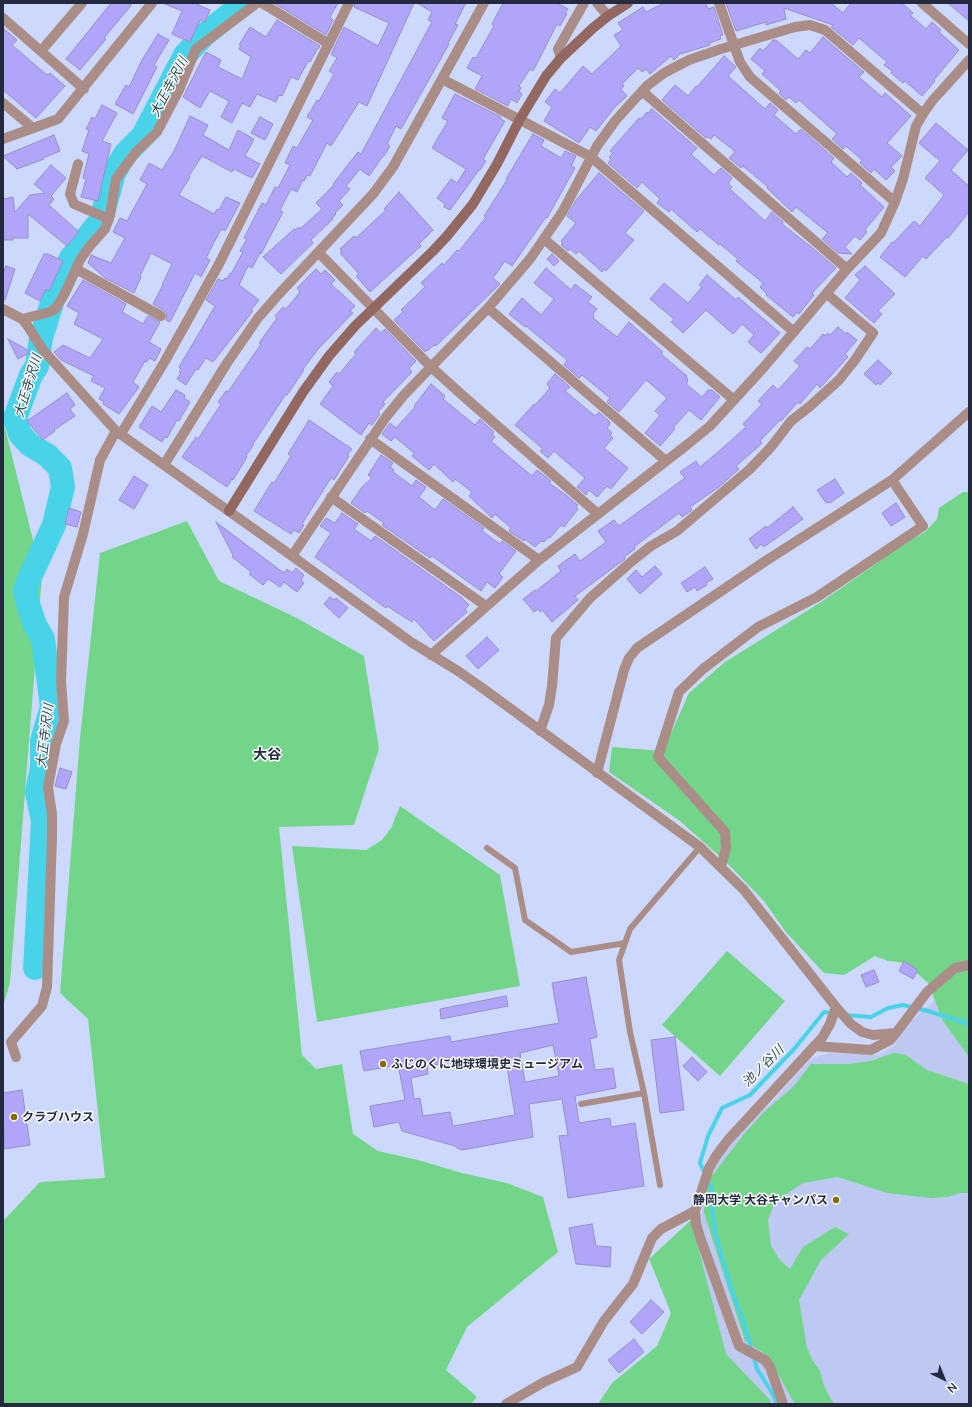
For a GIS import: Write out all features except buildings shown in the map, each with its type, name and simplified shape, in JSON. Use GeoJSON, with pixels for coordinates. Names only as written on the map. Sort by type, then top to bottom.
{"type":"FeatureCollection","features":[{"type":"Feature","properties":{"kind":"street"},"geometry":{"type":"LineString","coordinates":[[41,51],[82,3]]}},
{"type":"Feature","properties":{"kind":"street"},"geometry":{"type":"LineString","coordinates":[[3,140],[58,119],[84,89],[152,3]]}},
{"type":"Feature","properties":{"kind":"street"},"geometry":{"type":"LineString","coordinates":[[22,319],[45,314],[56,308],[65,293],[76,268],[89,247],[105,229],[105,217],[116,179],[136,152],[157,132],[179,90],[196,49],[257,3]]}},
{"type":"Feature","properties":{"kind":"street"},"geometry":{"type":"LineString","coordinates":[[262,3],[329,44]]}},
{"type":"Feature","properties":{"kind":"street"},"geometry":{"type":"LineString","coordinates":[[16,1057],[11,1042],[42,1006],[47,987],[52,837],[52,814],[48,787],[56,744],[64,721],[61,681],[64,597],[83,534],[100,460],[165,361],[219,264],[349,3]]}},
{"type":"Feature","properties":{"kind":"street"},"geometry":{"type":"LineString","coordinates":[[164,465],[227,363],[258,318],[373,194],[393,167],[484,3]]}},
{"type":"Feature","properties":{"kind":"street"},"geometry":{"type":"LineString","coordinates":[[561,58],[558,49],[584,3]]}},
{"type":"Feature","properties":{"kind":"street"},"geometry":{"type":"LineString","coordinates":[[597,3],[608,16]]}},
{"type":"Feature","properties":{"kind":"street"},"geometry":{"type":"LineString","coordinates":[[230,511],[317,370],[341,341],[448,236],[473,204],[546,76],[561,58],[608,16],[628,3]]}},
{"type":"Feature","properties":{"kind":"street"},"geometry":{"type":"LineString","coordinates":[[719,3],[733,46],[740,62],[750,77],[895,202]]}},
{"type":"Feature","properties":{"kind":"street"},"geometry":{"type":"LineString","coordinates":[[922,3],[969,44]]}},
{"type":"Feature","properties":{"kind":"street"},"geometry":{"type":"LineString","coordinates":[[3,18],[84,89]]}},
{"type":"Feature","properties":{"kind":"street"},"geometry":{"type":"LineString","coordinates":[[292,556],[370,439],[404,395],[430,366],[488,308],[516,277],[544,239],[562,211],[597,146],[615,121],[642,91],[664,73],[689,60],[794,27],[810,26],[825,30],[923,114]]}},
{"type":"Feature","properties":{"kind":"street"},"geometry":{"type":"LineString","coordinates":[[431,655],[540,560],[710,426],[734,400],[847,269],[881,233],[895,202],[907,166],[916,126],[923,114],[969,60]]}},
{"type":"Feature","properties":{"kind":"street"},"geometry":{"type":"LineString","coordinates":[[442,79],[591,157],[794,332]]}},
{"type":"Feature","properties":{"kind":"street"},"geometry":{"type":"LineString","coordinates":[[642,91],[847,269]]}},
{"type":"Feature","properties":{"kind":"street"},"geometry":{"type":"LineString","coordinates":[[3,103],[33,128]]}},
{"type":"Feature","properties":{"kind":"street"},"geometry":{"type":"LineString","coordinates":[[78,164],[70,194],[74,204],[105,217]]}},
{"type":"Feature","properties":{"kind":"street"},"geometry":{"type":"LineString","coordinates":[[544,239],[734,400]]}},
{"type":"Feature","properties":{"kind":"street"},"geometry":{"type":"LineString","coordinates":[[319,253],[430,366],[598,514]]}},
{"type":"Feature","properties":{"kind":"street"},"geometry":{"type":"LineString","coordinates":[[76,268],[161,316]]}},
{"type":"Feature","properties":{"kind":"street"},"geometry":{"type":"LineString","coordinates":[[540,731],[549,705],[556,638],[590,598],[632,561],[651,546],[677,531],[750,469],[791,421],[809,408],[839,380],[855,360],[873,332],[827,294]]}},
{"type":"Feature","properties":{"kind":"street"},"geometry":{"type":"LineString","coordinates":[[488,308],[666,461]]}},
{"type":"Feature","properties":{"kind":"street"},"geometry":{"type":"LineString","coordinates":[[3,309],[22,319],[43,350],[119,433],[411,642],[464,675],[700,847],[744,890],[851,1024],[862,1032],[873,1035],[896,1033]]}},
{"type":"Feature","properties":{"kind":"street"},"geometry":{"type":"LineString","coordinates":[[597,773],[624,670],[629,658],[637,648],[758,566],[892,480],[969,412]]}},
{"type":"Feature","properties":{"kind":"street"},"geometry":{"type":"LineString","coordinates":[[370,439],[540,560]]}},
{"type":"Feature","properties":{"kind":"street"},"geometry":{"type":"LineString","coordinates":[[721,867],[726,848],[726,832],[658,756],[679,692],[703,669],[758,627],[818,597],[923,526],[892,480]]}},
{"type":"Feature","properties":{"kind":"street"},"geometry":{"type":"LineString","coordinates":[[331,497],[486,606]]}},
{"type":"Feature","properties":{"kind":"street"},"geometry":{"type":"LineString","coordinates":[[814,1046],[871,1050],[890,1040],[927,992],[956,968],[969,965]]}},
{"type":"Feature","properties":{"kind":"street"},"geometry":{"type":"LineString","coordinates":[[783,1404],[770,1367],[765,1360],[739,1346],[700,1237],[696,1224],[695,1211],[709,1168],[716,1156],[728,1140],[822,1038],[830,1024],[836,1007]]}},
{"type":"Feature","properties":{"kind":"street"},"geometry":{"type":"LineString","coordinates":[[506,1404],[544,1382],[577,1366],[604,1321],[633,1284],[652,1238],[661,1229],[695,1211]]}},
{"type":"Feature","properties":{"kind":"lane"},"geometry":{"type":"LineString","coordinates":[[660,1185],[644,1093],[630,1032],[620,960],[630,929],[700,847]]}},
{"type":"Feature","properties":{"kind":"lane"},"geometry":{"type":"LineString","coordinates":[[487,848],[515,868],[525,920],[571,952],[625,943]]}},
{"type":"Feature","properties":{"kind":"lane"},"geometry":{"type":"LineString","coordinates":[[581,1104],[644,1093]]}},
{"type":"Feature","properties":{"kind":"shaded area","name":"静岡大学 大谷キャンパス"},"geometry":{"type":"Polygon","coordinates":[[[969,985],[969,1404],[624,1404],[674,1327],[693,1221],[701,1214],[706,1185],[718,1157],[725,1152],[753,1118],[775,1099],[813,1058],[828,1053],[878,1055],[892,1047],[912,1021],[944,991],[969,985]]]}},
{"type":"Feature","properties":{"kind":"green space"},"geometry":{"type":"Polygon","coordinates":[[[3,420],[42,576],[10,983],[3,1006],[3,420]]]}},
{"type":"Feature","properties":{"kind":"green space"},"geometry":{"type":"Polygon","coordinates":[[[963,492],[969,492],[969,1057],[943,1021],[928,983],[906,963],[888,961],[875,956],[844,975],[824,973],[785,931],[764,901],[727,863],[680,821],[609,772],[612,747],[663,751],[689,693],[725,662],[821,602],[876,564],[896,548],[925,532],[937,519],[939,508],[963,492]]]}},
{"type":"Feature","properties":{"kind":"green space"},"geometry":{"type":"Polygon","coordinates":[[[187,521],[219,581],[295,617],[364,656],[379,749],[354,825],[279,827],[302,1055],[316,1069],[342,1064],[353,1134],[378,1151],[507,1183],[543,1197],[558,1252],[467,1327],[446,1370],[477,1397],[471,1404],[3,1404],[3,1221],[40,1182],[105,1178],[88,1019],[60,993],[80,738],[100,553],[187,521]]]}},
{"type":"Feature","properties":{"kind":"green space"},"geometry":{"type":"Polygon","coordinates":[[[400,806],[500,875],[520,986],[317,1022],[292,846],[366,850],[382,840],[391,828],[400,806]]]}},
{"type":"Feature","properties":{"kind":"green space"},"geometry":{"type":"Polygon","coordinates":[[[727,951],[785,1001],[720,1076],[662,1025],[727,951]]]}},
{"type":"Feature","properties":{"kind":"green space"},"geometry":{"type":"Polygon","coordinates":[[[893,1053],[906,1055],[927,1070],[969,1084],[969,1193],[931,1198],[887,1193],[838,1177],[803,1183],[783,1196],[774,1205],[768,1219],[771,1246],[779,1259],[790,1269],[803,1247],[835,1227],[849,1234],[821,1260],[799,1300],[807,1348],[820,1371],[823,1383],[831,1400],[836,1404],[795,1404],[767,1355],[745,1341],[704,1213],[705,1185],[744,1134],[764,1112],[794,1086],[811,1064],[849,1064],[871,1061],[893,1053]]]}},
{"type":"Feature","properties":{"kind":"green space"},"geometry":{"type":"Polygon","coordinates":[[[691,1220],[726,1354],[770,1400],[771,1404],[598,1404],[612,1383],[657,1346],[671,1313],[649,1259],[691,1220]]]}},
{"type":"Feature","properties":{"kind":"waterway","name":"大正寺沢川"},"geometry":{"type":"LineString","coordinates":[[35,968],[43,821],[37,792],[42,768],[42,741],[52,707],[43,639],[35,625],[25,591],[54,525],[63,487],[60,468],[47,455],[30,445],[20,434],[15,418],[31,375],[37,366],[41,338],[57,287],[71,258],[101,220],[114,173],[125,154],[143,136],[185,55],[204,35],[244,3]]}},
{"type":"Feature","properties":{"kind":"waterway","name":"池ノ谷川"},"geometry":{"type":"LineString","coordinates":[[845,1015],[871,1017],[888,1008],[903,1005],[969,1024]]}},
{"type":"Feature","properties":{"kind":"waterway","name":"池ノ谷川"},"geometry":{"type":"LineString","coordinates":[[777,1404],[771,1391],[757,1369],[744,1323],[732,1291],[714,1227],[711,1187],[700,1163],[708,1136],[722,1108],[750,1095],[795,1048],[824,1012],[832,1013]]}},
{"type":"Feature","properties":{"kind":"place","name":"ふじのくに地球環境史ミュージアム"},"geometry":{"type":"Point","coordinates":[383,1064]}},
{"type":"Feature","properties":{"kind":"place","name":"クラブハウス"},"geometry":{"type":"Point","coordinates":[14,1117]}},
{"type":"Feature","properties":{"kind":"place","name":"静岡大学 大谷キャンパス"},"geometry":{"type":"Point","coordinates":[836,1200]}},
{"type":"Feature","properties":{"kind":"district","name":"大谷"},"geometry":{"type":"Point","coordinates":[267,754]}}]}
